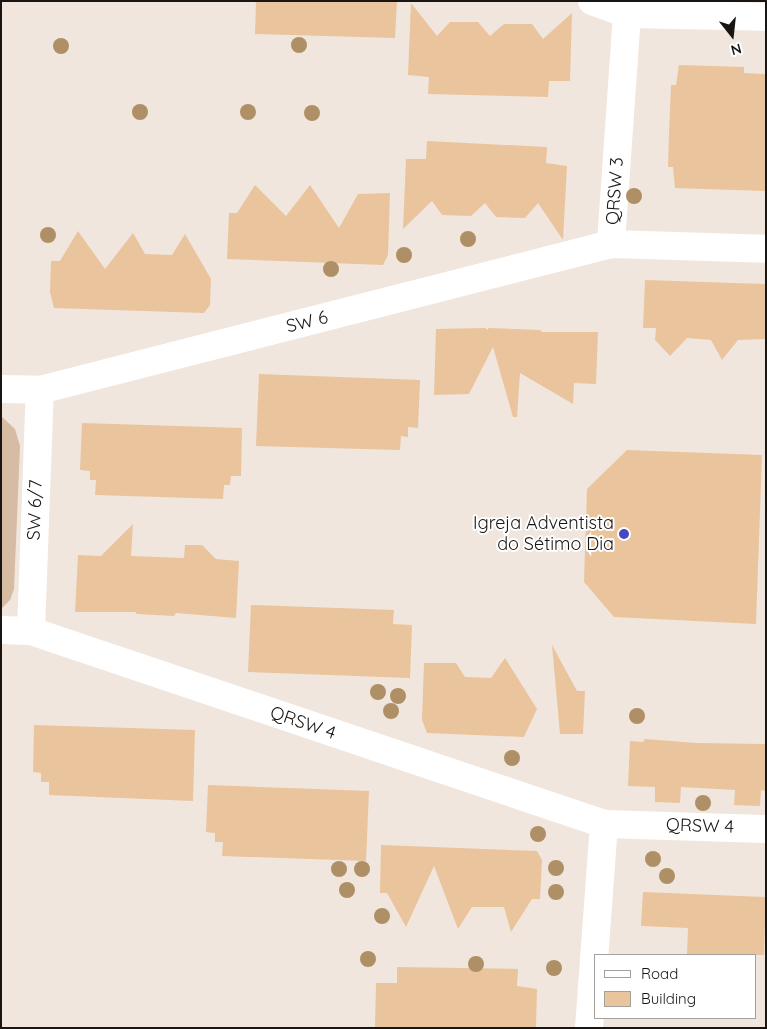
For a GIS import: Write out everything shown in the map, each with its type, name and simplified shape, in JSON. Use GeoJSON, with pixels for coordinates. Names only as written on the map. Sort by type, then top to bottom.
{"type":"FeatureCollection","features":[{"type":"Feature","properties":{"kind":"street"},"geometry":{"type":"LineString","coordinates":[[592,1],[627,14],[766,17]]}},
{"type":"Feature","properties":{"kind":"street","name":"QRSW 3"},"geometry":{"type":"LineString","coordinates":[[627,14],[611,244],[766,249]]}},
{"type":"Feature","properties":{"kind":"street","name":"SW 6"},"geometry":{"type":"LineString","coordinates":[[1,388],[40,390],[611,244]]}},
{"type":"Feature","properties":{"kind":"street","name":"SW 6/7"},"geometry":{"type":"LineString","coordinates":[[31,631],[40,390]]}},
{"type":"Feature","properties":{"kind":"street","name":"QRSW 4"},"geometry":{"type":"LineString","coordinates":[[1,630],[31,631],[604,824],[766,829]]}},
{"type":"Feature","properties":{"kind":"street"},"geometry":{"type":"LineString","coordinates":[[594,954],[604,824]]}},
{"type":"Feature","properties":{"kind":"street"},"geometry":{"type":"LineString","coordinates":[[589,1028],[594,960]]}},
{"type":"Feature","properties":{"kind":"shaded area"},"geometry":{"type":"Polygon","coordinates":[[[1,416],[15,429],[20,446],[14,589],[10,600],[1,609],[1,416]]]}},
{"type":"Feature","properties":{"kind":"building"},"geometry":{"type":"Polygon","coordinates":[[[256,1],[397,1],[395,38],[255,34],[256,1]]]}},
{"type":"Feature","properties":{"kind":"building"},"geometry":{"type":"Polygon","coordinates":[[[411,3],[437,36],[450,22],[478,22],[490,36],[504,24],[532,24],[543,39],[572,13],[570,81],[549,81],[548,97],[428,94],[429,77],[408,75],[411,3]]]}},
{"type":"Feature","properties":{"kind":"building"},"geometry":{"type":"Polygon","coordinates":[[[679,65],[744,67],[744,73],[766,74],[766,191],[675,188],[673,167],[668,167],[669,134],[671,85],[676,85],[679,65]]]}},
{"type":"Feature","properties":{"kind":"building"},"geometry":{"type":"Polygon","coordinates":[[[427,141],[547,147],[546,163],[567,166],[563,240],[538,203],[525,218],[496,217],[485,203],[471,216],[442,215],[432,201],[403,229],[406,159],[426,159],[427,141]]]}},
{"type":"Feature","properties":{"kind":"building"},"geometry":{"type":"Polygon","coordinates":[[[255,185],[286,216],[310,185],[339,228],[358,194],[390,193],[388,255],[383,265],[227,259],[229,213],[237,213],[255,185]]]}},
{"type":"Feature","properties":{"kind":"building"},"geometry":{"type":"Polygon","coordinates":[[[78,231],[105,269],[133,233],[145,254],[172,255],[185,234],[211,279],[210,305],[204,313],[54,308],[50,292],[51,261],[60,261],[78,231]]]}},
{"type":"Feature","properties":{"kind":"building"},"geometry":{"type":"Polygon","coordinates":[[[645,280],[766,284],[766,339],[738,340],[722,360],[711,340],[687,338],[670,356],[655,340],[656,328],[643,328],[645,280]]]}},
{"type":"Feature","properties":{"kind":"building"},"geometry":{"type":"Polygon","coordinates":[[[485,328],[488,330],[488,328],[540,330],[542,332],[598,332],[596,384],[574,383],[573,404],[520,373],[517,417],[513,417],[493,347],[469,394],[434,395],[436,329],[485,328]]]}},
{"type":"Feature","properties":{"kind":"building"},"geometry":{"type":"Polygon","coordinates":[[[259,374],[420,380],[418,428],[408,427],[408,437],[401,436],[400,450],[256,446],[259,374]]]}},
{"type":"Feature","properties":{"kind":"building"},"geometry":{"type":"Polygon","coordinates":[[[82,423],[242,428],[241,476],[231,476],[230,485],[224,485],[223,499],[95,495],[96,480],[90,480],[90,471],[80,470],[82,423]]]}},
{"type":"Feature","properties":{"kind":"building","name":"Igreja Adventista do Sétimo Dia"},"geometry":{"type":"Polygon","coordinates":[[[627,450],[762,455],[756,624],[614,617],[584,582],[587,489],[627,450]]]}},
{"type":"Feature","properties":{"kind":"building"},"geometry":{"type":"Polygon","coordinates":[[[133,524],[131,556],[184,558],[185,545],[202,545],[216,559],[239,561],[236,618],[176,613],[174,616],[137,614],[135,612],[75,612],[78,555],[101,556],[133,524]]]}},
{"type":"Feature","properties":{"kind":"building"},"geometry":{"type":"Polygon","coordinates":[[[251,605],[394,610],[393,624],[412,625],[410,678],[248,672],[251,605]]]}},
{"type":"Feature","properties":{"kind":"building"},"geometry":{"type":"Polygon","coordinates":[[[552,645],[577,691],[585,691],[583,734],[560,734],[552,645]]]}},
{"type":"Feature","properties":{"kind":"building"},"geometry":{"type":"Polygon","coordinates":[[[505,658],[537,709],[524,737],[427,733],[422,720],[424,663],[456,663],[465,677],[491,678],[505,658]]]}},
{"type":"Feature","properties":{"kind":"building"},"geometry":{"type":"Polygon","coordinates":[[[34,725],[195,730],[193,801],[49,795],[49,782],[41,782],[41,773],[33,772],[34,725]]]}},
{"type":"Feature","properties":{"kind":"building"},"geometry":{"type":"Polygon","coordinates":[[[645,739],[696,743],[766,744],[766,791],[761,790],[760,806],[734,805],[735,790],[681,787],[680,803],[655,802],[655,787],[628,786],[630,741],[643,742],[645,739]]]}},
{"type":"Feature","properties":{"kind":"building"},"geometry":{"type":"Polygon","coordinates":[[[208,785],[369,791],[366,861],[222,856],[223,842],[215,842],[215,833],[206,832],[208,785]]]}},
{"type":"Feature","properties":{"kind":"building"},"geometry":{"type":"Polygon","coordinates":[[[381,845],[537,851],[542,860],[540,899],[532,899],[511,932],[504,907],[472,907],[458,929],[434,866],[406,927],[387,893],[380,893],[381,845]]]}},
{"type":"Feature","properties":{"kind":"building"},"geometry":{"type":"Polygon","coordinates":[[[643,892],[766,897],[764,955],[687,954],[688,928],[641,926],[643,892]]]}},
{"type":"Feature","properties":{"kind":"building"},"geometry":{"type":"Polygon","coordinates":[[[397,967],[518,969],[517,986],[537,989],[536,1028],[375,1028],[376,983],[397,983],[397,967]]]}},
{"type":"Feature","properties":{"kind":"place","name":"Igreja Adventista do Sétimo Dia"},"geometry":{"type":"Point","coordinates":[624,534]}}]}
